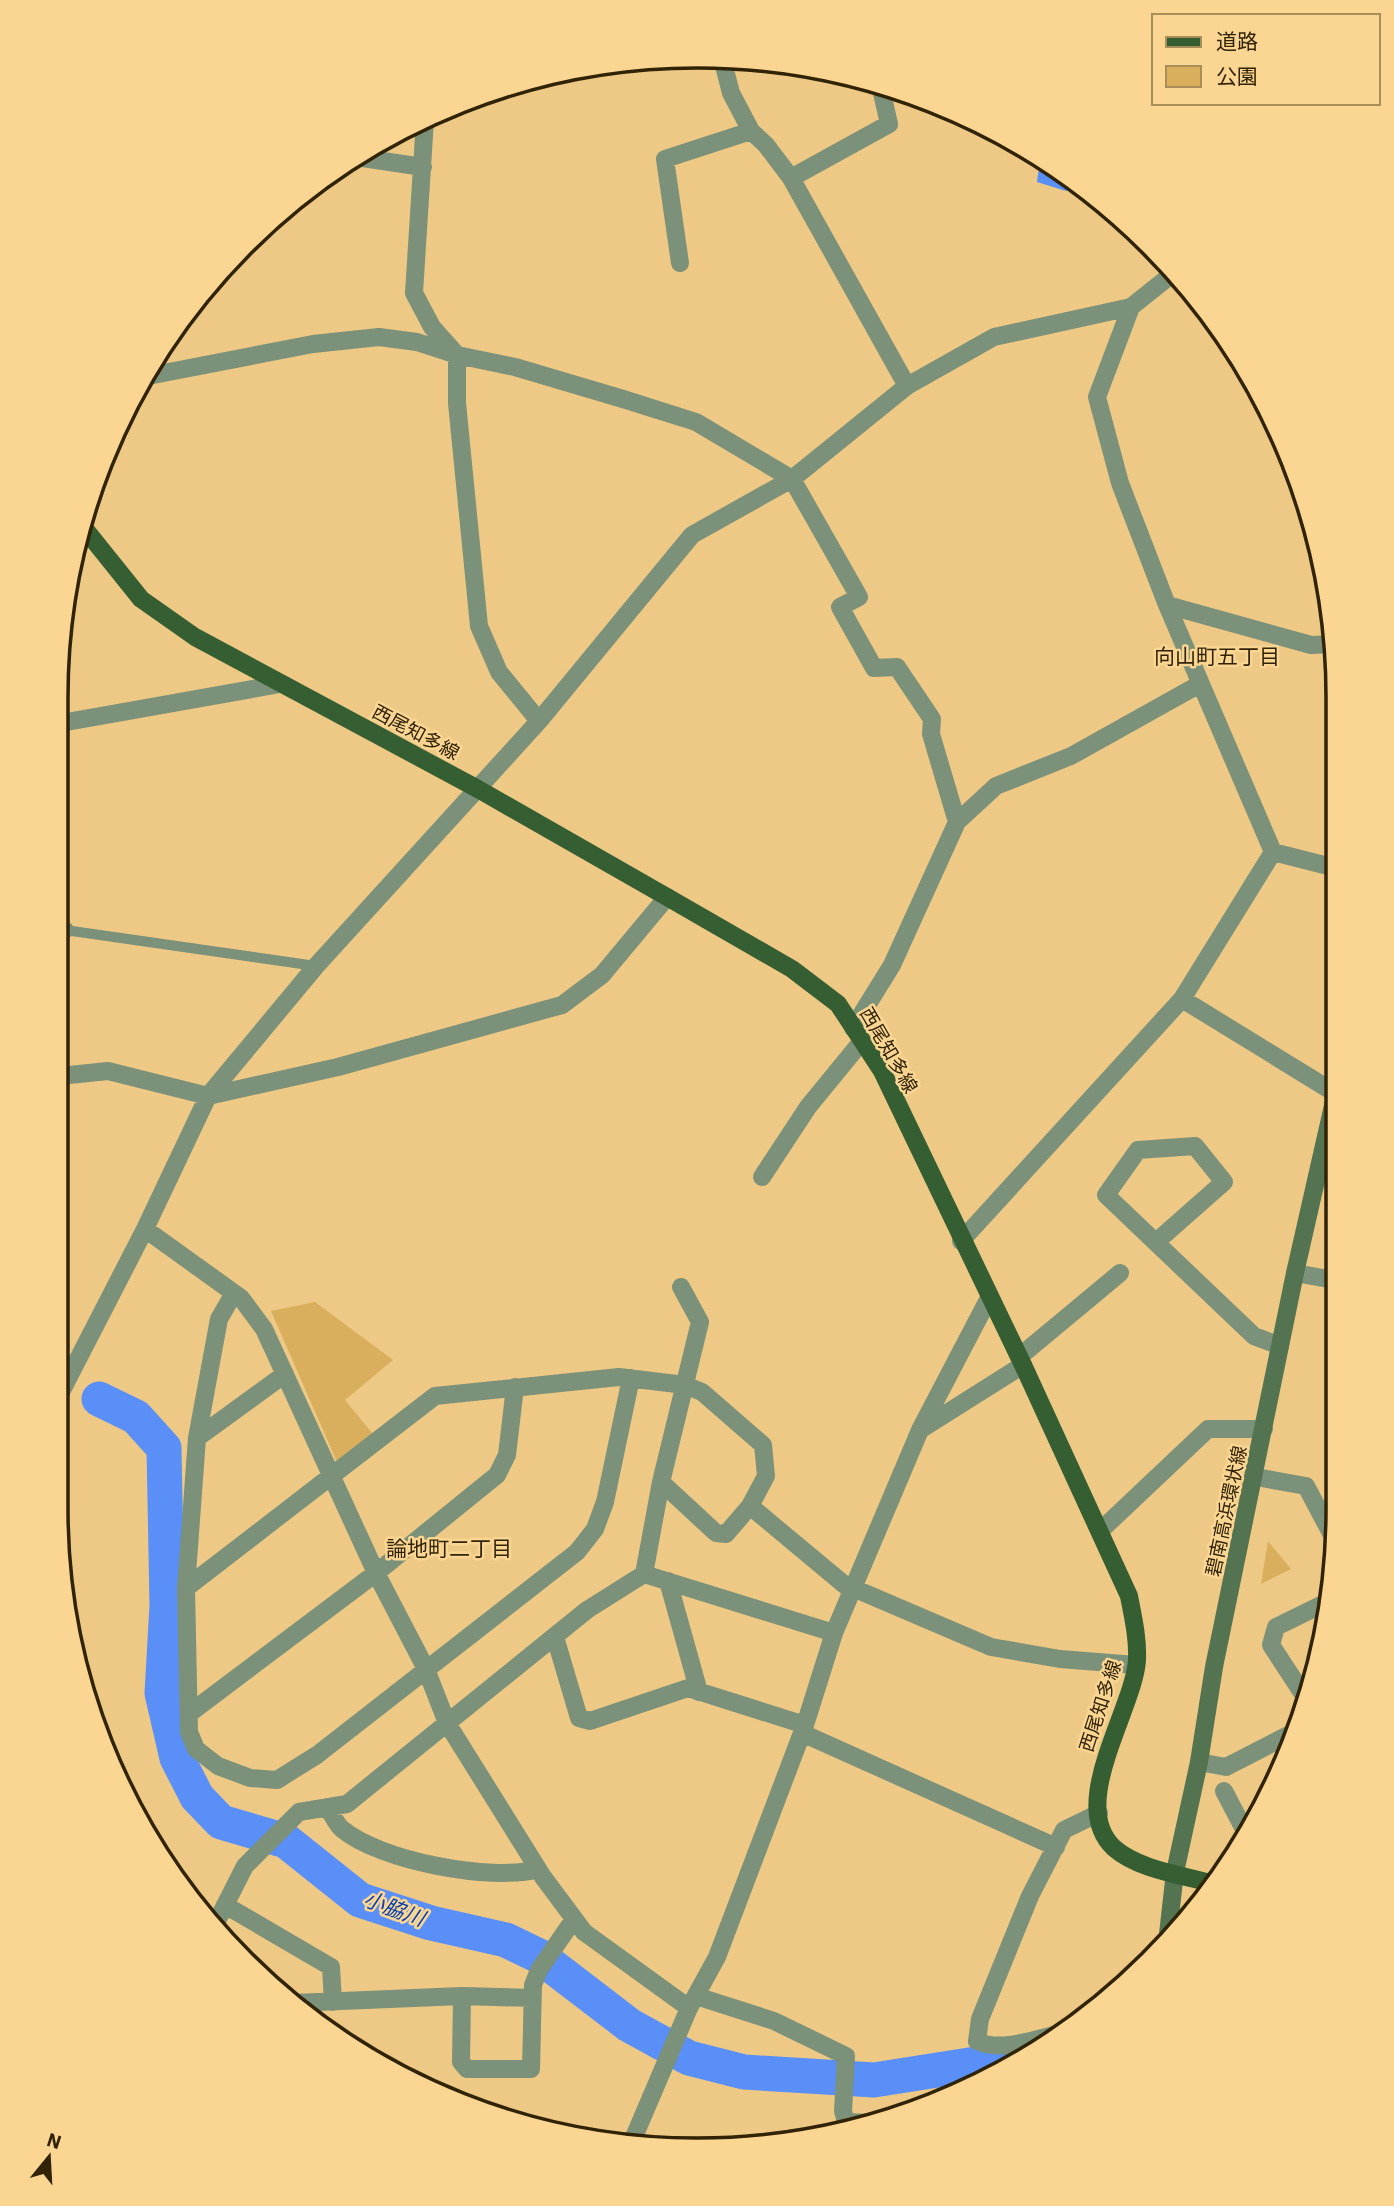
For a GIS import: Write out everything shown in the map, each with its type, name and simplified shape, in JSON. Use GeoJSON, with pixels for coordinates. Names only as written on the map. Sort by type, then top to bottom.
{"type":"FeatureCollection","features":[{"type":"Feature","properties":{"kind":"main road","name":"西尾知多線"},"geometry":{"type":"LineString","coordinates":[[90,535],[141,599],[195,637],[478,789],[813,983],[838,1004],[882,1071],[961,1241],[1021,1361],[1129,1596],[1135,1625],[1136,1665],[1127,1702],[1102,1766],[1099,1813],[1102,1829],[1112,1846],[1129,1858],[1204,1881]]}},
{"type":"Feature","properties":{"kind":"main road","name":"碧南高浜環状線"},"geometry":{"type":"LineString","coordinates":[[1169,1925],[1175,1872],[1199,1762],[1214,1667],[1256,1477],[1294,1273],[1326,1134]]}},
{"type":"Feature","properties":{"kind":"street"},"geometry":{"type":"LineString","coordinates":[[725,69],[731,93],[751,131],[766,145],[791,178],[908,386]]}},
{"type":"Feature","properties":{"kind":"street"},"geometry":{"type":"LineString","coordinates":[[791,178],[889,124],[883,97]]}},
{"type":"Feature","properties":{"kind":"street"},"geometry":{"type":"LineString","coordinates":[[425,130],[414,293],[432,327],[457,355],[457,403],[479,626],[499,672],[538,721]]}},
{"type":"Feature","properties":{"kind":"street"},"geometry":{"type":"LineString","coordinates":[[680,263],[665,159],[751,131]]}},
{"type":"Feature","properties":{"kind":"street"},"geometry":{"type":"LineString","coordinates":[[371,159],[423,167]]}},
{"type":"Feature","properties":{"kind":"street"},"geometry":{"type":"LineString","coordinates":[[68,1369],[145,1230],[208,1096],[316,966],[538,721],[692,535],[792,479],[908,386],[994,337],[1131,307],[1167,278]]}},
{"type":"Feature","properties":{"kind":"street"},"geometry":{"type":"LineString","coordinates":[[1131,307],[1097,397],[1121,483],[1167,606],[1273,852]]}},
{"type":"Feature","properties":{"kind":"street"},"geometry":{"type":"LineString","coordinates":[[158,374],[313,344],[379,337],[417,342],[457,355],[515,367],[696,422],[792,479],[859,597],[839,607],[874,668],[897,667],[932,719],[931,734],[957,822]]}},
{"type":"Feature","properties":{"kind":"street"},"geometry":{"type":"LineString","coordinates":[[1167,606],[1311,645],[1323,645]]}},
{"type":"Feature","properties":{"kind":"street"},"geometry":{"type":"LineString","coordinates":[[68,722],[280,684]]}},
{"type":"Feature","properties":{"kind":"street"},"geometry":{"type":"LineString","coordinates":[[762,1177],[858,1035],[957,822],[996,786],[1071,756],[1200,684]]}},
{"type":"Feature","properties":{"kind":"street"},"geometry":{"type":"LineString","coordinates":[[1273,852],[1326,865]]}},
{"type":"Feature","properties":{"kind":"street"},"geometry":{"type":"LineString","coordinates":[[961,1241],[1182,999],[1273,852]]}},
{"type":"Feature","properties":{"kind":"street"},"geometry":{"type":"LineString","coordinates":[[68,1075],[108,1071],[208,1096],[338,1067],[562,1005],[601,975],[667,897]]}},
{"type":"Feature","properties":{"kind":"street"},"geometry":{"type":"LineString","coordinates":[[1182,999],[1326,1089]]}},
{"type":"Feature","properties":{"kind":"street"},"geometry":{"type":"LineString","coordinates":[[1156,1242],[1224,1182],[1195,1146],[1138,1150],[1106,1195],[1254,1336],[1280,1346]]}},
{"type":"Feature","properties":{"kind":"street"},"geometry":{"type":"LineString","coordinates":[[145,1230],[234,1293],[264,1329],[334,1475],[376,1573],[426,1669],[447,1723],[538,1869],[574,1919],[584,1931],[693,2002],[774,2021],[846,2056],[843,2111],[845,2120]]}},
{"type":"Feature","properties":{"kind":"street"},"geometry":{"type":"LineString","coordinates":[[920,1430],[1021,1361],[1120,1273]]}},
{"type":"Feature","properties":{"kind":"street"},"geometry":{"type":"LineString","coordinates":[[1294,1273],[1326,1279]]}},
{"type":"Feature","properties":{"kind":"street"},"geometry":{"type":"LineString","coordinates":[[333,2002],[331,1967],[221,1913],[245,1866],[299,1812],[347,1804],[587,1610],[645,1574],[661,1482],[700,1322],[681,1287]]}},
{"type":"Feature","properties":{"kind":"street"},"geometry":{"type":"LineString","coordinates":[[234,1293],[219,1319],[197,1438],[186,1588],[189,1732],[196,1749],[218,1766],[250,1778],[277,1780],[317,1755],[577,1552],[595,1529],[605,1502],[631,1378]]}},
{"type":"Feature","properties":{"kind":"street"},"geometry":{"type":"LineString","coordinates":[[635,2134],[693,2002],[718,1957],[804,1729],[834,1633],[920,1430],[989,1298]]}},
{"type":"Feature","properties":{"kind":"street"},"geometry":{"type":"LineString","coordinates":[[197,1438],[285,1374]]}},
{"type":"Feature","properties":{"kind":"street"},"geometry":{"type":"LineString","coordinates":[[186,1588],[435,1396],[619,1377],[685,1385],[702,1392],[763,1445],[766,1476],[750,1506],[726,1534],[716,1533],[661,1482]]}},
{"type":"Feature","properties":{"kind":"street"},"geometry":{"type":"LineString","coordinates":[[190,1713],[376,1573],[497,1475],[507,1455],[515,1387]]}},
{"type":"Feature","properties":{"kind":"street"},"geometry":{"type":"LineString","coordinates":[[1100,1531],[1208,1429],[1265,1429]]}},
{"type":"Feature","properties":{"kind":"street"},"geometry":{"type":"LineString","coordinates":[[1256,1477],[1306,1486],[1325,1523]]}},
{"type":"Feature","properties":{"kind":"street"},"geometry":{"type":"LineString","coordinates":[[750,1506],[853,1590],[991,1647],[1060,1659],[1136,1665]]}},
{"type":"Feature","properties":{"kind":"street"},"geometry":{"type":"LineString","coordinates":[[645,1574],[834,1633]]}},
{"type":"Feature","properties":{"kind":"street"},"geometry":{"type":"LineString","coordinates":[[668,1581],[699,1692]]}},
{"type":"Feature","properties":{"kind":"street"},"geometry":{"type":"LineString","coordinates":[[1299,1689],[1271,1645],[1276,1627],[1318,1607]]}},
{"type":"Feature","properties":{"kind":"street"},"geometry":{"type":"LineString","coordinates":[[555,1637],[579,1718],[590,1721],[688,1688],[804,1729],[1056,1847]]}},
{"type":"Feature","properties":{"kind":"street"},"geometry":{"type":"LineString","coordinates":[[1199,1762],[1226,1767],[1282,1738]]}},
{"type":"Feature","properties":{"kind":"street"},"geometry":{"type":"LineString","coordinates":[[1224,1790],[1241,1824]]}},
{"type":"Feature","properties":{"kind":"street"},"geometry":{"type":"LineString","coordinates":[[327,1807],[342,1829],[375,1847],[416,1863],[484,1871],[525,1872],[538,1869]]}},
{"type":"Feature","properties":{"kind":"street"},"geometry":{"type":"LineString","coordinates":[[1035,2039],[1006,2045],[985,2045],[977,2041],[980,2019],[1030,1896],[1064,1830],[1099,1813]]}},
{"type":"Feature","properties":{"kind":"street"},"geometry":{"type":"LineString","coordinates":[[462,1996],[461,2062],[467,2069],[531,2069],[532,1998],[539,1970],[574,1919]]}},
{"type":"Feature","properties":{"kind":"street"},"geometry":{"type":"LineString","coordinates":[[307,2003],[462,1996],[532,1998]]}},
{"type":"Feature","properties":{"kind":"lane"},"geometry":{"type":"LineString","coordinates":[[68,930],[316,966]]}},
{"type":"Feature","properties":{"kind":"green space"},"geometry":{"type":"Polygon","coordinates":[[[315,1302],[393,1360],[345,1400],[373,1434],[337,1462],[271,1311],[315,1302]]]}},
{"type":"Feature","properties":{"kind":"green space"},"geometry":{"type":"Polygon","coordinates":[[[1268,1541],[1291,1569],[1261,1584],[1268,1541]]]}},
{"type":"Feature","properties":{"kind":"water"},"geometry":{"type":"Polygon","coordinates":[[[1039,169],[1068,190],[1066,191],[1037,182],[1039,169]]]}},
{"type":"Feature","properties":{"kind":"waterway","name":"小脇川"},"geometry":{"type":"LineString","coordinates":[[99,1399],[136,1417],[164,1448],[167,1606],[162,1693],[177,1758],[197,1797],[221,1822],[286,1841],[360,1900],[431,1923],[506,1940],[539,1956],[629,2025],[689,2058],[744,2072],[874,2080],[999,2060]]}},
{"type":"Feature","properties":{"kind":"district","name":"向山町五丁目"},"geometry":{"type":"Point","coordinates":[1217,657]}},
{"type":"Feature","properties":{"kind":"district","name":"論地町二丁目"},"geometry":{"type":"Point","coordinates":[449,1549]}}]}
